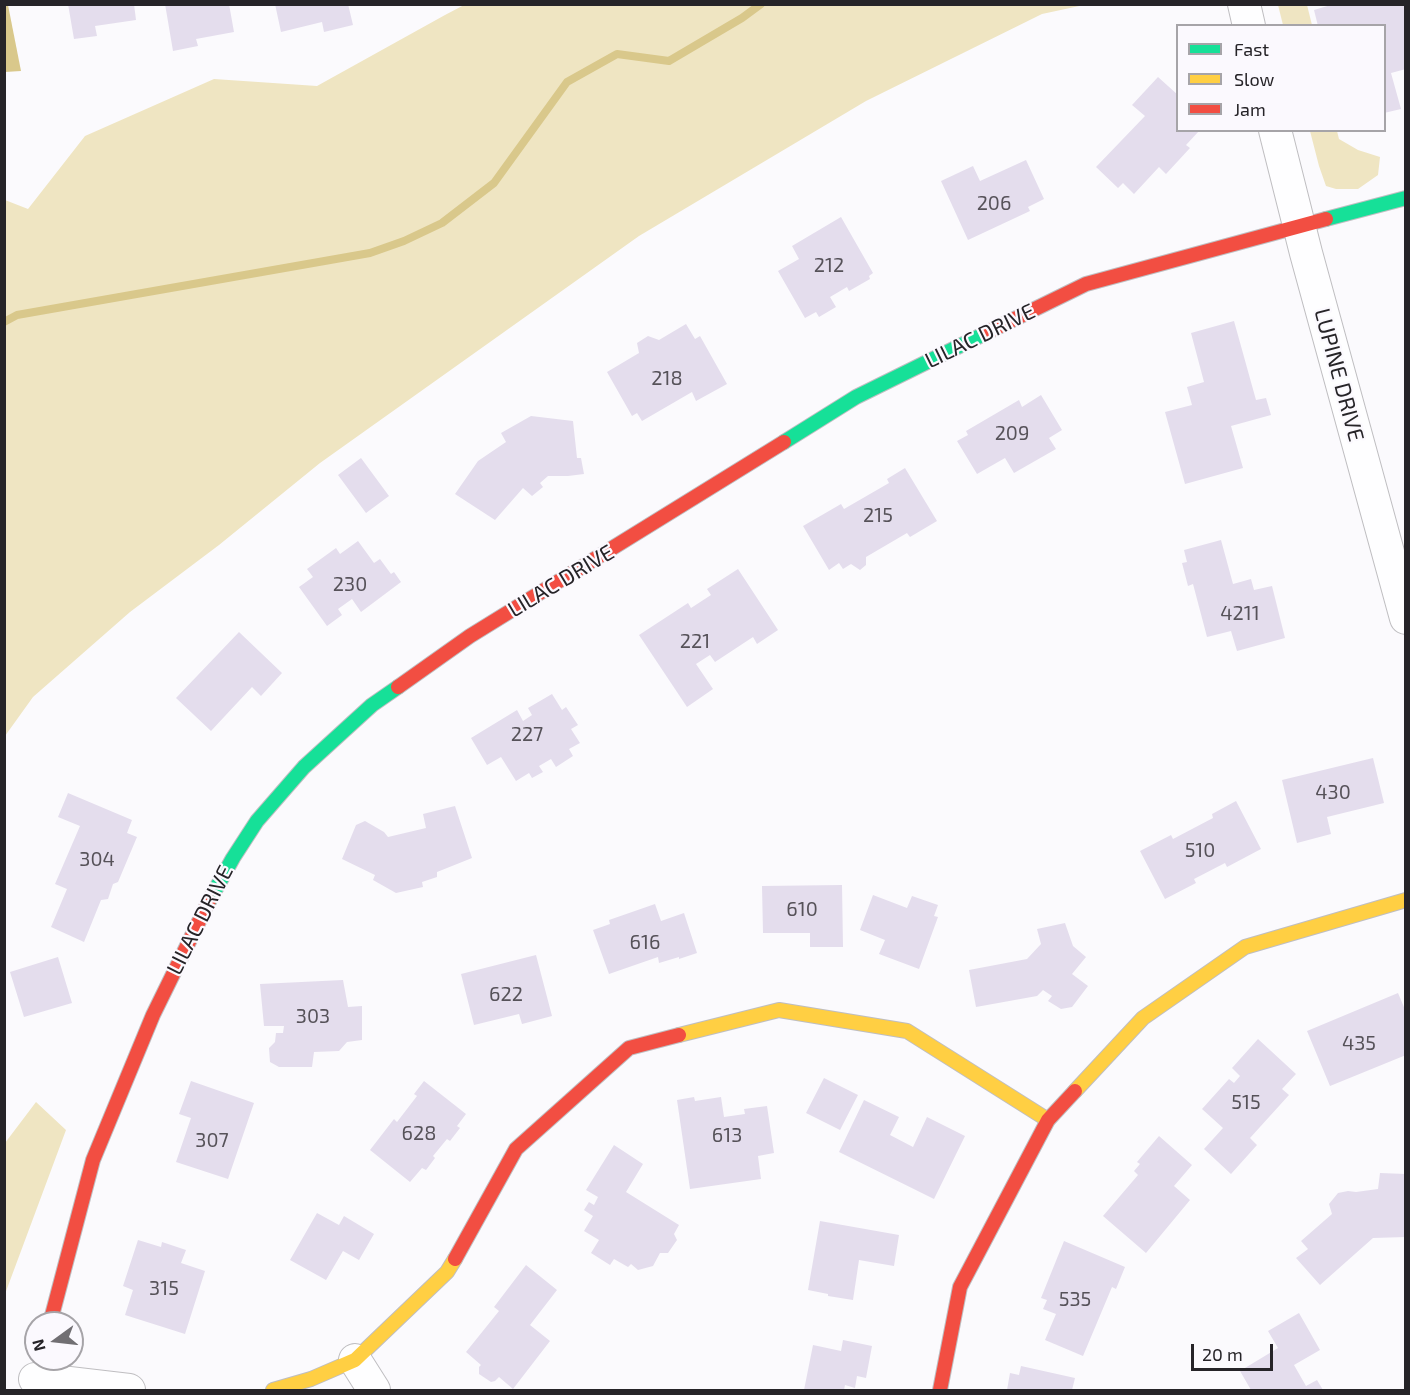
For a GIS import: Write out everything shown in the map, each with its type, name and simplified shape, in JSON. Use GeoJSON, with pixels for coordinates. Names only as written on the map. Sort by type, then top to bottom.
{"type":"FeatureCollection","features":[{"type":"Feature","properties":{"kind":"street"},"geometry":{"type":"LineString","coordinates":[[1244,4],[1249,24]]}},
{"type":"Feature","properties":{"kind":"street","name":"LUPINE DRIVE"},"geometry":{"type":"LineString","coordinates":[[1276,132],[1406,618]]}},
{"type":"Feature","properties":{"kind":"street","name":"LILAC DRIVE"},"geometry":{"type":"LineString","coordinates":[[53,1311],[93,1160],[153,1015],[205,907],[257,821],[304,767],[372,705],[471,636],[856,397],[1086,284],[1406,198]]}},
{"type":"Feature","properties":{"kind":"street"},"geometry":{"type":"LineString","coordinates":[[940,1390],[960,1287],[1048,1120],[1143,1018],[1245,947],[1406,900]]}},
{"type":"Feature","properties":{"kind":"street"},"geometry":{"type":"LineString","coordinates":[[273,1390],[311,1379],[355,1360],[447,1272],[516,1149],[629,1048],[779,1010],[906,1031],[1048,1120]]}},
{"type":"Feature","properties":{"kind":"street"},"geometry":{"type":"LineString","coordinates":[[355,1360],[374,1390]]}},
{"type":"Feature","properties":{"kind":"street"},"geometry":{"type":"LineString","coordinates":[[36,1376],[129,1390]]}},
{"type":"Feature","properties":{"kind":"shaded area"},"geometry":{"type":"Polygon","coordinates":[[[5,4],[8,5],[21,71],[5,72],[5,4]]]}},
{"type":"Feature","properties":{"kind":"shaded area"},"geometry":{"type":"Polygon","coordinates":[[[466,4],[1084,5],[1042,14],[866,101],[639,236],[320,463],[219,545],[130,612],[33,697],[5,736],[5,200],[28,209],[85,136],[214,79],[317,86],[466,4]]]}},
{"type":"Feature","properties":{"kind":"shaded area"},"geometry":{"type":"Polygon","coordinates":[[[1278,5],[1307,5],[1312,24],[1283,24],[1278,5]]]}},
{"type":"Feature","properties":{"kind":"shaded area"},"geometry":{"type":"Polygon","coordinates":[[[1310,132],[1337,132],[1339,139],[1358,150],[1380,157],[1378,175],[1358,189],[1336,189],[1326,186],[1310,132]]]}},
{"type":"Feature","properties":{"kind":"shaded area"},"geometry":{"type":"Polygon","coordinates":[[[36,1102],[66,1130],[5,1294],[5,1143],[36,1102]]]}},
{"type":"Feature","properties":{"kind":"building"},"geometry":{"type":"Polygon","coordinates":[[[68,4],[134,4],[136,20],[95,26],[97,36],[74,39],[68,4]]]}},
{"type":"Feature","properties":{"kind":"building"},"geometry":{"type":"Polygon","coordinates":[[[165,4],[229,4],[234,32],[196,39],[198,46],[173,51],[165,4]]]}},
{"type":"Feature","properties":{"kind":"building"},"geometry":{"type":"Polygon","coordinates":[[[275,4],[348,4],[353,25],[324,32],[322,22],[281,32],[275,4]]]}},
{"type":"Feature","properties":{"kind":"building"},"geometry":{"type":"Polygon","coordinates":[[[1334,4],[1406,4],[1406,69],[1391,73],[1401,109],[1386,113],[1386,24],[1318,24],[1314,10],[1334,4]]]}},
{"type":"Feature","properties":{"kind":"building"},"geometry":{"type":"Polygon","coordinates":[[[1158,77],[1176,93],[1176,132],[1198,132],[1186,145],[1190,148],[1166,174],[1159,167],[1134,194],[1123,183],[1118,188],[1096,167],[1145,116],[1132,105],[1158,77]]]}},
{"type":"Feature","properties":{"kind":"building"},"geometry":{"type":"Polygon","coordinates":[[[1026,160],[1044,199],[1028,207],[1030,211],[968,240],[941,181],[973,166],[980,181],[1026,160]]]}},
{"type":"Feature","properties":{"kind":"building"},"geometry":{"type":"Polygon","coordinates":[[[841,217],[873,273],[869,276],[870,279],[849,291],[847,287],[830,297],[836,307],[819,317],[816,312],[805,318],[778,271],[799,259],[792,246],[841,217]]]}},
{"type":"Feature","properties":{"kind":"building"},"geometry":{"type":"Polygon","coordinates":[[[1234,321],[1256,400],[1266,398],[1271,415],[1231,426],[1243,468],[1185,484],[1165,412],[1192,405],[1187,387],[1204,382],[1191,333],[1234,321]]]}},
{"type":"Feature","properties":{"kind":"building"},"geometry":{"type":"Polygon","coordinates":[[[686,324],[695,339],[700,336],[727,384],[696,401],[692,392],[642,421],[637,413],[632,416],[607,372],[639,353],[637,343],[648,336],[659,340],[686,324]]]}},
{"type":"Feature","properties":{"kind":"building"},"geometry":{"type":"Polygon","coordinates":[[[1041,395],[1062,430],[1049,438],[1056,449],[1014,473],[1005,458],[977,474],[957,441],[968,435],[966,431],[1019,400],[1022,407],[1041,395]]]}},
{"type":"Feature","properties":{"kind":"building"},"geometry":{"type":"Polygon","coordinates":[[[531,416],[573,421],[577,458],[581,458],[584,474],[548,476],[540,483],[543,487],[532,496],[523,488],[495,520],[455,494],[478,461],[506,442],[501,433],[531,416]]]}},
{"type":"Feature","properties":{"kind":"building"},"geometry":{"type":"Polygon","coordinates":[[[361,458],[389,496],[366,513],[338,475],[361,458]]]}},
{"type":"Feature","properties":{"kind":"building"},"geometry":{"type":"Polygon","coordinates":[[[905,468],[937,521],[910,537],[907,533],[866,557],[866,565],[860,570],[851,564],[843,569],[839,563],[829,570],[803,526],[841,504],[844,509],[889,483],[887,479],[905,468]]]}},
{"type":"Feature","properties":{"kind":"building"},"geometry":{"type":"Polygon","coordinates":[[[1221,540],[1233,584],[1251,579],[1254,590],[1272,586],[1285,638],[1237,651],[1231,631],[1207,637],[1193,584],[1188,586],[1182,563],[1187,562],[1184,550],[1221,540]]]}},
{"type":"Feature","properties":{"kind":"building"},"geometry":{"type":"Polygon","coordinates":[[[358,541],[374,563],[380,559],[391,574],[394,572],[401,582],[361,612],[352,599],[338,609],[342,615],[327,626],[299,587],[313,577],[307,569],[336,548],[340,554],[358,541]]]}},
{"type":"Feature","properties":{"kind":"building"},"geometry":{"type":"Polygon","coordinates":[[[738,569],[778,630],[757,644],[753,637],[715,662],[710,655],[696,664],[713,689],[687,707],[639,635],[688,603],[691,608],[711,595],[707,589],[738,569]]]}},
{"type":"Feature","properties":{"kind":"building"},"geometry":{"type":"Polygon","coordinates":[[[239,632],[282,673],[261,696],[252,687],[211,731],[176,698],[239,632]]]}},
{"type":"Feature","properties":{"kind":"building"},"geometry":{"type":"Polygon","coordinates":[[[552,694],[562,710],[566,707],[578,725],[571,729],[580,743],[569,749],[573,756],[556,767],[551,759],[539,766],[543,772],[532,778],[529,773],[516,781],[501,757],[487,765],[471,738],[517,710],[523,721],[532,715],[528,708],[552,694]]]}},
{"type":"Feature","properties":{"kind":"building"},"geometry":{"type":"Polygon","coordinates":[[[1373,758],[1384,803],[1327,817],[1331,834],[1297,843],[1282,780],[1373,758]]]}},
{"type":"Feature","properties":{"kind":"building"},"geometry":{"type":"Polygon","coordinates":[[[68,793],[132,820],[127,833],[137,837],[118,882],[113,884],[108,899],[101,900],[84,942],[51,927],[67,889],[55,884],[80,826],[58,817],[68,793]]]}},
{"type":"Feature","properties":{"kind":"building"},"geometry":{"type":"Polygon","coordinates":[[[1236,801],[1261,849],[1227,867],[1225,863],[1194,879],[1196,883],[1165,899],[1140,851],[1171,835],[1173,839],[1213,818],[1212,814],[1236,801]]]}},
{"type":"Feature","properties":{"kind":"building"},"geometry":{"type":"Polygon","coordinates":[[[455,806],[472,858],[437,872],[437,877],[422,882],[423,887],[396,893],[373,880],[375,875],[342,859],[356,825],[365,821],[384,832],[388,837],[426,828],[423,814],[455,806]]]}},
{"type":"Feature","properties":{"kind":"building"},"geometry":{"type":"Polygon","coordinates":[[[842,885],[843,947],[810,947],[810,933],[763,933],[762,886],[842,885]]]}},
{"type":"Feature","properties":{"kind":"building"},"geometry":{"type":"Polygon","coordinates":[[[873,895],[907,908],[912,896],[938,905],[934,916],[938,917],[919,969],[879,954],[885,940],[860,930],[873,895]]]}},
{"type":"Feature","properties":{"kind":"building"},"geometry":{"type":"Polygon","coordinates":[[[655,904],[661,921],[684,913],[697,953],[659,963],[658,957],[609,974],[593,930],[610,924],[609,920],[655,904]]]}},
{"type":"Feature","properties":{"kind":"building"},"geometry":{"type":"Polygon","coordinates":[[[1065,923],[1073,946],[1086,957],[1072,974],[1088,986],[1072,1007],[1061,1009],[1048,1001],[1052,996],[1043,990],[1037,996],[976,1007],[969,970],[1027,959],[1041,944],[1037,929],[1065,923]]]}},
{"type":"Feature","properties":{"kind":"building"},"geometry":{"type":"Polygon","coordinates":[[[536,955],[552,1016],[522,1024],[519,1014],[474,1025],[461,974],[536,955]]]}},
{"type":"Feature","properties":{"kind":"building"},"geometry":{"type":"Polygon","coordinates":[[[58,957],[72,1003],[24,1017],[10,972],[58,957]]]}},
{"type":"Feature","properties":{"kind":"building"},"geometry":{"type":"Polygon","coordinates":[[[343,980],[348,1007],[362,1006],[362,1040],[347,1042],[339,1051],[314,1052],[312,1067],[279,1067],[270,1062],[269,1048],[275,1042],[276,1033],[283,1033],[284,1026],[264,1026],[260,984],[343,980]]]}},
{"type":"Feature","properties":{"kind":"building"},"geometry":{"type":"Polygon","coordinates":[[[1398,993],[1406,1012],[1406,1055],[1330,1086],[1307,1031],[1398,993]]]}},
{"type":"Feature","properties":{"kind":"building"},"geometry":{"type":"Polygon","coordinates":[[[1258,1039],[1296,1074],[1282,1089],[1289,1095],[1250,1138],[1257,1145],[1231,1174],[1204,1149],[1223,1128],[1202,1109],[1229,1079],[1234,1083],[1240,1076],[1232,1068],[1258,1039]]]}},
{"type":"Feature","properties":{"kind":"building"},"geometry":{"type":"Polygon","coordinates":[[[824,1078],[858,1095],[840,1130],[806,1113],[824,1078]]]}},
{"type":"Feature","properties":{"kind":"building"},"geometry":{"type":"Polygon","coordinates":[[[191,1081],[254,1103],[228,1179],[176,1162],[191,1118],[179,1114],[191,1081]]]}},
{"type":"Feature","properties":{"kind":"building"},"geometry":{"type":"Polygon","coordinates":[[[424,1081],[466,1114],[457,1126],[460,1128],[450,1141],[447,1139],[433,1156],[435,1158],[426,1170],[422,1168],[410,1182],[370,1150],[394,1119],[397,1122],[417,1096],[414,1094],[424,1081]]]}},
{"type":"Feature","properties":{"kind":"building"},"geometry":{"type":"Polygon","coordinates":[[[694,1097],[695,1101],[721,1097],[724,1117],[745,1114],[744,1109],[767,1106],[774,1153],[758,1156],[761,1179],[690,1189],[677,1100],[694,1097]]]}},
{"type":"Feature","properties":{"kind":"building"},"geometry":{"type":"Polygon","coordinates":[[[864,1100],[899,1117],[890,1135],[913,1147],[927,1117],[965,1136],[934,1199],[839,1152],[864,1100]]]}},
{"type":"Feature","properties":{"kind":"building"},"geometry":{"type":"Polygon","coordinates":[[[1159,1136],[1192,1165],[1174,1186],[1190,1200],[1146,1253],[1103,1216],[1138,1175],[1134,1171],[1140,1164],[1137,1162],[1159,1136]]]}},
{"type":"Feature","properties":{"kind":"building"},"geometry":{"type":"Polygon","coordinates":[[[614,1145],[643,1164],[626,1192],[679,1225],[674,1234],[677,1240],[668,1253],[660,1253],[653,1266],[638,1270],[631,1264],[628,1267],[614,1259],[610,1265],[591,1253],[599,1240],[584,1231],[593,1216],[584,1210],[589,1202],[594,1205],[598,1197],[586,1190],[614,1145]]]}},
{"type":"Feature","properties":{"kind":"building"},"geometry":{"type":"Polygon","coordinates":[[[1380,1173],[1406,1174],[1406,1237],[1373,1238],[1320,1285],[1296,1258],[1308,1249],[1301,1241],[1332,1214],[1329,1204],[1338,1193],[1378,1189],[1380,1173]]]}},
{"type":"Feature","properties":{"kind":"building"},"geometry":{"type":"Polygon","coordinates":[[[317,1213],[339,1225],[344,1216],[374,1234],[359,1260],[343,1251],[326,1280],[290,1260],[317,1213]]]}},
{"type":"Feature","properties":{"kind":"building"},"geometry":{"type":"Polygon","coordinates":[[[820,1221],[899,1235],[894,1266],[859,1260],[853,1300],[808,1290],[820,1221]]]}},
{"type":"Feature","properties":{"kind":"building"},"geometry":{"type":"Polygon","coordinates":[[[138,1240],[161,1247],[162,1242],[186,1250],[181,1263],[205,1271],[185,1334],[125,1315],[133,1290],[123,1286],[138,1240]]]}},
{"type":"Feature","properties":{"kind":"building"},"geometry":{"type":"Polygon","coordinates":[[[1064,1241],[1125,1267],[1116,1289],[1112,1287],[1083,1356],[1045,1340],[1056,1314],[1043,1309],[1047,1300],[1041,1298],[1064,1241]]]}},
{"type":"Feature","properties":{"kind":"building"},"geometry":{"type":"Polygon","coordinates":[[[526,1265],[557,1290],[530,1325],[550,1341],[513,1389],[499,1377],[491,1382],[479,1374],[481,1365],[466,1352],[499,1311],[494,1307],[526,1265]]]}},
{"type":"Feature","properties":{"kind":"building"},"geometry":{"type":"Polygon","coordinates":[[[1299,1313],[1320,1350],[1294,1365],[1306,1386],[1317,1380],[1323,1390],[1251,1390],[1240,1371],[1278,1348],[1268,1331],[1299,1313]]]}},
{"type":"Feature","properties":{"kind":"building"},"geometry":{"type":"Polygon","coordinates":[[[843,1340],[872,1346],[866,1378],[857,1376],[855,1388],[845,1385],[844,1390],[804,1390],[813,1345],[841,1351],[843,1340]]]}},
{"type":"Feature","properties":{"kind":"building"},"geometry":{"type":"Polygon","coordinates":[[[1021,1366],[1075,1378],[1072,1390],[1007,1390],[1010,1373],[1019,1375],[1021,1366]]]}},
{"type":"Feature","properties":{"kind":"waterway"},"geometry":{"type":"LineString","coordinates":[[4,322],[17,315],[370,253],[404,241],[442,223],[494,183],[567,82],[617,54],[669,61],[742,18],[761,4]]}},
{"type":"Feature","properties":{"kind":"traffic: fast"},"geometry":{"type":"LineString","coordinates":[[1326,219],[1406,198]]}},
{"type":"Feature","properties":{"kind":"traffic: fast"},"geometry":{"type":"LineString","coordinates":[[784,442],[856,397],[990,331]]}},
{"type":"Feature","properties":{"kind":"traffic: fast"},"geometry":{"type":"LineString","coordinates":[[209,901],[257,821],[304,767],[372,705],[398,687]]}},
{"type":"Feature","properties":{"kind":"traffic: slow"},"geometry":{"type":"LineString","coordinates":[[1075,1091],[1143,1018],[1245,947],[1406,900]]}},
{"type":"Feature","properties":{"kind":"traffic: slow"},"geometry":{"type":"LineString","coordinates":[[679,1035],[779,1010],[907,1031],[1048,1120]]}},
{"type":"Feature","properties":{"kind":"traffic: slow"},"geometry":{"type":"LineString","coordinates":[[273,1390],[311,1379],[355,1360],[447,1272],[455,1259]]}},
{"type":"Feature","properties":{"kind":"traffic: jam"},"geometry":{"type":"LineString","coordinates":[[990,331],[1086,284],[1326,219]]}},
{"type":"Feature","properties":{"kind":"traffic: jam"},"geometry":{"type":"LineString","coordinates":[[398,687],[470,636],[784,442]]}},
{"type":"Feature","properties":{"kind":"traffic: jam"},"geometry":{"type":"LineString","coordinates":[[53,1311],[93,1160],[153,1015],[209,901]]}},
{"type":"Feature","properties":{"kind":"traffic: jam"},"geometry":{"type":"LineString","coordinates":[[455,1259],[516,1149],[629,1048],[679,1035]]}},
{"type":"Feature","properties":{"kind":"traffic: jam"},"geometry":{"type":"LineString","coordinates":[[940,1390],[960,1287],[1048,1120],[1075,1091]]}}]}
